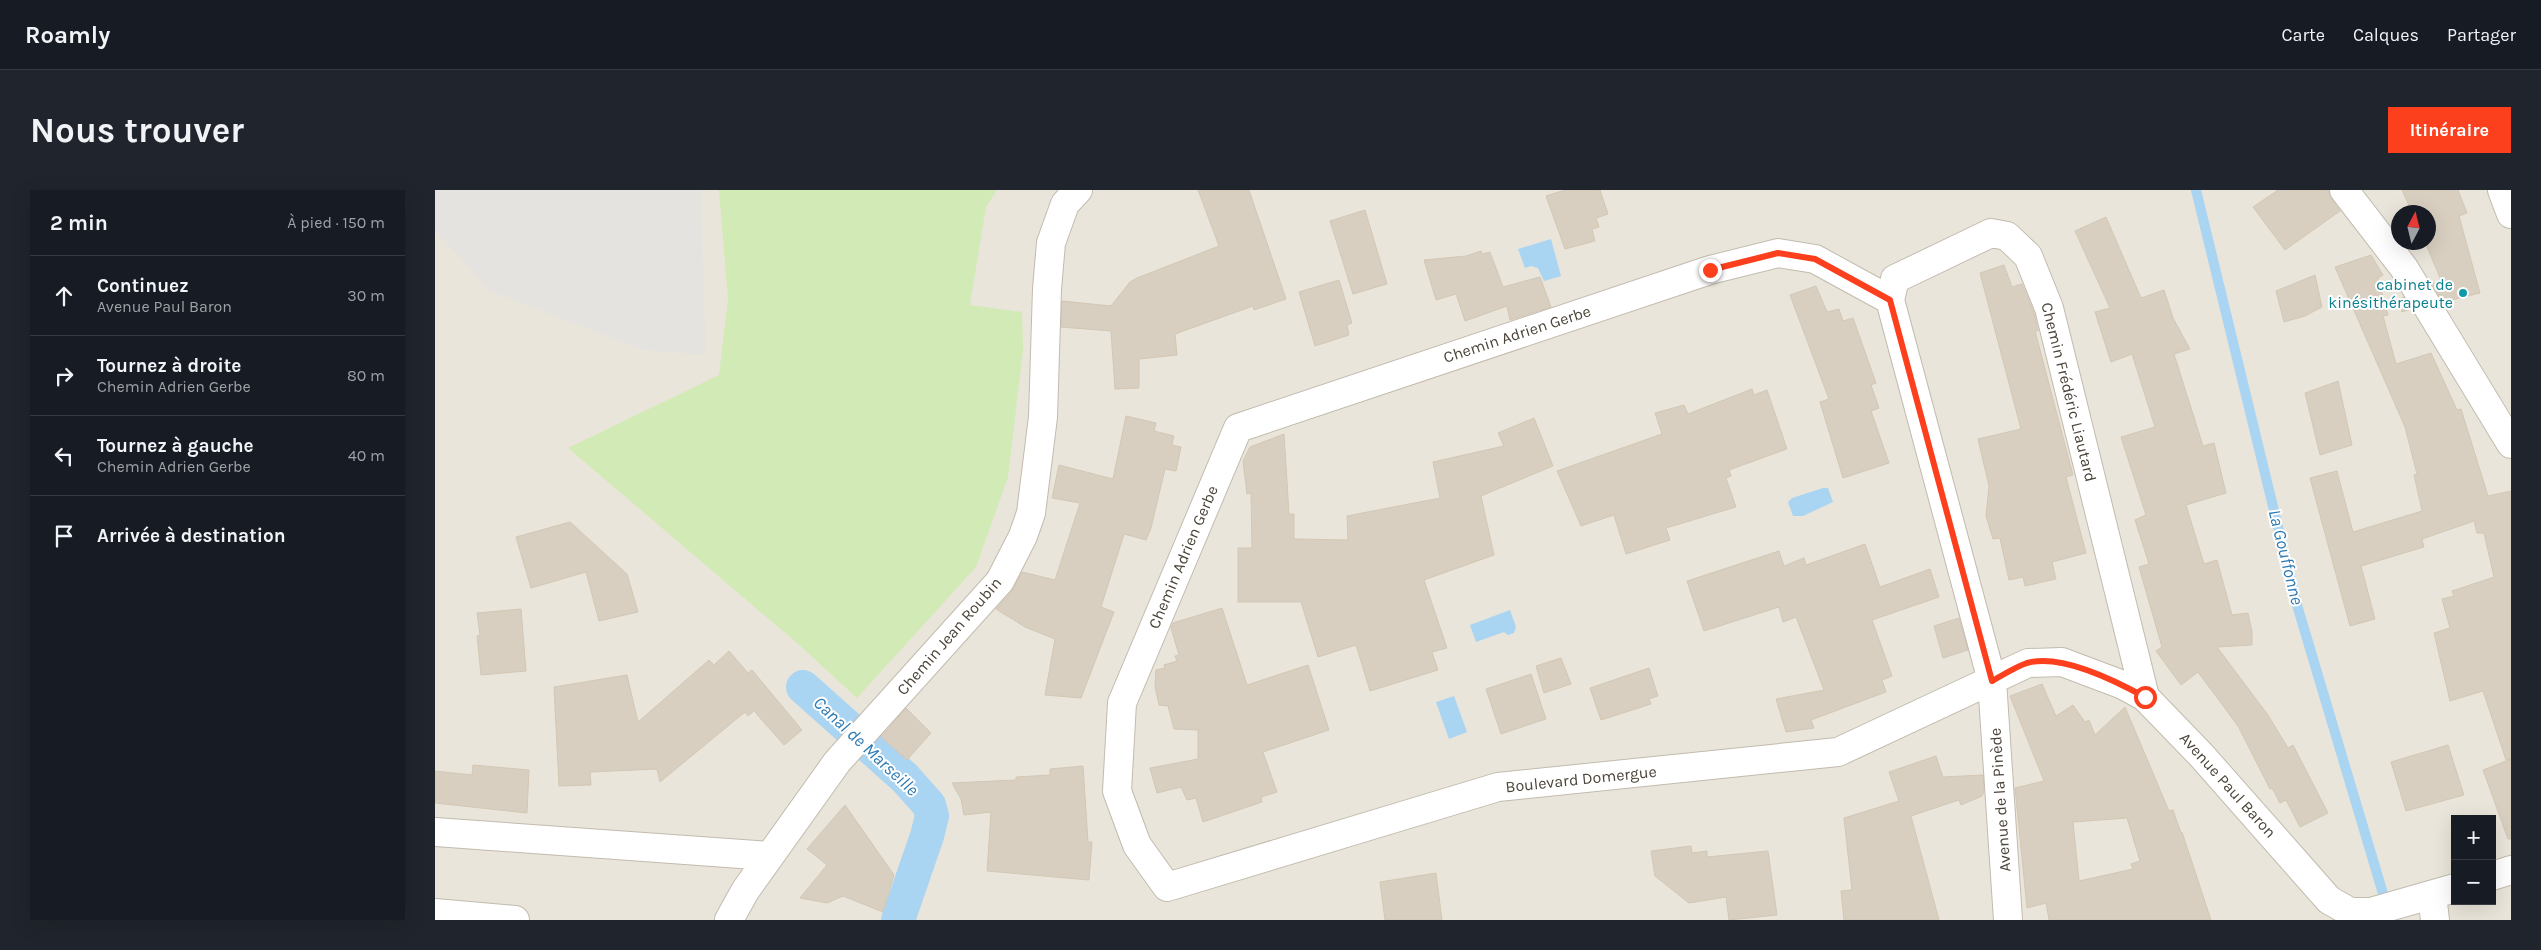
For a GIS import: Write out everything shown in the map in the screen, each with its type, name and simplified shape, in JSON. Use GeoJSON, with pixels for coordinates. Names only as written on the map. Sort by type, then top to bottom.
{"type":"FeatureCollection","features":[{"type":"Feature","properties":{"kind":"street","name":"Chemin Jean Roubin"},"geometry":{"type":"LineString","coordinates":[[729,920],[745,891],[837,762],[1000,581],[1023,536],[1031,513],[1043,417],[1047,289],[1051,243],[1065,204],[1078,190]]}},
{"type":"Feature","properties":{"kind":"street"},"geometry":{"type":"LineString","coordinates":[[2344,190],[2404,268],[2511,444]]}},
{"type":"Feature","properties":{"kind":"street","name":"Chemin Frédéric Liautard"},"geometry":{"type":"LineString","coordinates":[[1890,300],[1895,279],[1991,233],[2007,236],[2028,256],[2049,308],[2145,697]]}},
{"type":"Feature","properties":{"kind":"street","name":"Chemin Adrien Gerbe"},"geometry":{"type":"LineString","coordinates":[[1167,887],[1137,844],[1117,791],[1122,703],[1238,428],[1710,270],[1778,253],[1815,259],[1890,300]]}},
{"type":"Feature","properties":{"kind":"street"},"geometry":{"type":"LineString","coordinates":[[1890,300],[1992,681]]}},
{"type":"Feature","properties":{"kind":"street","name":"Avenue Paul Baron"},"geometry":{"type":"LineString","coordinates":[[1992,681],[2028,663],[2062,662],[2123,685],[2145,697],[2208,763],[2329,900],[2357,915],[2400,902],[2440,901]]}},
{"type":"Feature","properties":{"kind":"street","name":"Boulevard Domergue"},"geometry":{"type":"LineString","coordinates":[[1167,887],[1498,788],[1838,752],[1992,681]]}},
{"type":"Feature","properties":{"kind":"street","name":"Avenue de la Pinède"},"geometry":{"type":"LineString","coordinates":[[1992,681],[2008,920]]}},
{"type":"Feature","properties":{"kind":"street"},"geometry":{"type":"LineString","coordinates":[[435,832],[769,856]]}},
{"type":"Feature","properties":{"kind":"street"},"geometry":{"type":"LineString","coordinates":[[2496,875],[2511,870]]}},
{"type":"Feature","properties":{"kind":"street"},"geometry":{"type":"LineString","coordinates":[[435,913],[515,920]]}},
{"type":"Feature","properties":{"kind":"shaded area"},"geometry":{"type":"Polygon","coordinates":[[[435,190],[2511,190],[2511,920],[435,920],[435,190]]]}},
{"type":"Feature","properties":{"kind":"shaded area"},"geometry":{"type":"Polygon","coordinates":[[[435,190],[701,190],[706,355],[643,350],[490,291],[435,230],[435,190]]]}},
{"type":"Feature","properties":{"kind":"green space"},"geometry":{"type":"Polygon","coordinates":[[[719,190],[997,190],[986,207],[970,305],[1022,312],[1023,350],[1008,477],[976,567],[857,698],[797,643],[568,448],[719,375],[728,299],[719,190]]]}},
{"type":"Feature","properties":{"kind":"water"},"geometry":{"type":"Polygon","coordinates":[[[1551,239],[1561,276],[1544,281],[1538,268],[1531,266],[1525,268],[1518,249],[1551,239]]]}},
{"type":"Feature","properties":{"kind":"water"},"geometry":{"type":"Polygon","coordinates":[[[1828,488],[1833,502],[1803,516],[1793,516],[1788,502],[1792,498],[1828,488]]]}},
{"type":"Feature","properties":{"kind":"water"},"geometry":{"type":"Polygon","coordinates":[[[1510,610],[1516,627],[1514,633],[1508,635],[1504,632],[1476,642],[1470,625],[1510,610]]]}},
{"type":"Feature","properties":{"kind":"water"},"geometry":{"type":"Polygon","coordinates":[[[1454,696],[1467,732],[1449,739],[1436,702],[1454,696]]]}},
{"type":"Feature","properties":{"kind":"building"},"geometry":{"type":"Polygon","coordinates":[[[1198,190],[1249,190],[1286,299],[1254,310],[1253,306],[1175,334],[1177,355],[1139,359],[1139,388],[1115,389],[1111,331],[1061,327],[1062,301],[1111,306],[1130,282],[1137,278],[1219,246],[1198,190]]]}},
{"type":"Feature","properties":{"kind":"building"},"geometry":{"type":"Polygon","coordinates":[[[1565,190],[1600,190],[1608,214],[1596,218],[1599,227],[1592,229],[1595,241],[1565,249],[1546,196],[1565,190]]]}},
{"type":"Feature","properties":{"kind":"building"},"geometry":{"type":"Polygon","coordinates":[[[2278,190],[2328,190],[2340,211],[2285,250],[2253,207],[2278,190]]]}},
{"type":"Feature","properties":{"kind":"building"},"geometry":{"type":"Polygon","coordinates":[[[2402,190],[2458,190],[2467,213],[2459,216],[2480,293],[2443,302],[2432,284],[2441,280],[2428,250],[2436,250],[2436,205],[2409,205],[2402,190]]]}},
{"type":"Feature","properties":{"kind":"building"},"geometry":{"type":"Polygon","coordinates":[[[1365,210],[1387,284],[1353,294],[1330,221],[1365,210]]]}},
{"type":"Feature","properties":{"kind":"building"},"geometry":{"type":"Polygon","coordinates":[[[2106,217],[2141,298],[2164,290],[2173,318],[2190,349],[2174,354],[2203,446],[2214,443],[2226,493],[2186,505],[2204,564],[2217,560],[2232,615],[2248,613],[2252,632],[2252,645],[2217,647],[2268,715],[2288,748],[2293,745],[2328,813],[2300,827],[2286,800],[2280,803],[2272,788],[2270,789],[2238,726],[2198,672],[2181,685],[2156,651],[2162,647],[2139,567],[2149,564],[2135,520],[2146,515],[2121,437],[2155,427],[2132,354],[2111,362],[2095,312],[2110,308],[2075,231],[2106,217]]]}},
{"type":"Feature","properties":{"kind":"building"},"geometry":{"type":"Polygon","coordinates":[[[1481,251],[1482,254],[1490,252],[1503,287],[1540,277],[1551,307],[1510,320],[1507,306],[1465,321],[1456,294],[1436,300],[1424,260],[1466,256],[1481,251]]]}},
{"type":"Feature","properties":{"kind":"building"},"geometry":{"type":"Polygon","coordinates":[[[2371,255],[2383,275],[2378,278],[2388,315],[2383,316],[2396,364],[2431,353],[2457,410],[2461,409],[2488,496],[2511,491],[2511,759],[2506,760],[2483,691],[2450,701],[2434,633],[2450,628],[2442,599],[2454,596],[2452,591],[2494,577],[2484,533],[2477,533],[2474,521],[2422,539],[2424,547],[2361,566],[2375,619],[2350,626],[2310,478],[2337,471],[2353,532],[2422,511],[2414,475],[2417,474],[2405,427],[2335,267],[2371,255]]]}},
{"type":"Feature","properties":{"kind":"building"},"geometry":{"type":"Polygon","coordinates":[[[2004,265],[2012,287],[2022,284],[2034,313],[2038,331],[2035,331],[2073,475],[2066,477],[2086,553],[2052,562],[2056,579],[2025,586],[2023,577],[2009,580],[2000,538],[1993,539],[1986,516],[1989,486],[1978,439],[2021,429],[1980,273],[2004,265]]]}},
{"type":"Feature","properties":{"kind":"building"},"geometry":{"type":"Polygon","coordinates":[[[2315,275],[2322,307],[2305,316],[2284,322],[2276,291],[2315,275]]]}},
{"type":"Feature","properties":{"kind":"building"},"geometry":{"type":"Polygon","coordinates":[[[1339,280],[1352,323],[1347,325],[1349,335],[1315,346],[1299,292],[1339,280]]]}},
{"type":"Feature","properties":{"kind":"building"},"geometry":{"type":"Polygon","coordinates":[[[1816,286],[1827,312],[1839,309],[1843,321],[1853,318],[1876,383],[1871,385],[1879,408],[1871,411],[1889,463],[1843,478],[1820,402],[1829,399],[1790,295],[1816,286]]]}},
{"type":"Feature","properties":{"kind":"building"},"geometry":{"type":"Polygon","coordinates":[[[2404,297],[2411,309],[2402,312],[2398,300],[2404,297]]]}},
{"type":"Feature","properties":{"kind":"building"},"geometry":{"type":"Polygon","coordinates":[[[2338,381],[2352,445],[2320,455],[2305,393],[2338,381]]]}},
{"type":"Feature","properties":{"kind":"building"},"geometry":{"type":"Polygon","coordinates":[[[1752,389],[1754,395],[1767,390],[1787,449],[1729,470],[1731,476],[1726,478],[1736,507],[1666,528],[1670,540],[1626,554],[1614,515],[1581,526],[1557,471],[1662,434],[1655,413],[1684,405],[1688,414],[1752,389]]]}},
{"type":"Feature","properties":{"kind":"building"},"geometry":{"type":"Polygon","coordinates":[[[1126,416],[1156,423],[1154,431],[1174,436],[1172,445],[1181,447],[1176,471],[1165,469],[1151,528],[1146,540],[1124,534],[1101,607],[1114,612],[1081,698],[1045,695],[1055,639],[1025,627],[996,609],[1012,591],[1022,572],[1055,580],[1080,503],[1052,498],[1059,465],[1113,479],[1126,416]]]}},
{"type":"Feature","properties":{"kind":"building"},"geometry":{"type":"Polygon","coordinates":[[[1534,418],[1553,466],[1481,496],[1494,555],[1424,580],[1447,648],[1432,652],[1438,670],[1370,691],[1356,645],[1318,657],[1301,602],[1238,602],[1238,548],[1252,548],[1251,493],[1247,494],[1243,461],[1250,447],[1284,434],[1289,514],[1294,514],[1294,539],[1348,540],[1347,516],[1440,498],[1433,462],[1504,446],[1498,433],[1534,418]]]}},
{"type":"Feature","properties":{"kind":"building"},"geometry":{"type":"Polygon","coordinates":[[[570,522],[627,574],[638,612],[599,621],[586,572],[531,588],[516,537],[570,522]]]}},
{"type":"Feature","properties":{"kind":"building"},"geometry":{"type":"Polygon","coordinates":[[[1865,544],[1880,587],[1930,569],[1939,597],[1872,620],[1892,676],[1882,680],[1886,692],[1811,720],[1814,728],[1786,732],[1776,699],[1824,690],[1796,617],[1783,622],[1779,607],[1704,631],[1687,581],[1779,551],[1784,566],[1804,558],[1806,565],[1865,544]]]}},
{"type":"Feature","properties":{"kind":"building"},"geometry":{"type":"Polygon","coordinates":[[[1222,608],[1247,685],[1308,665],[1329,730],[1263,752],[1277,792],[1261,797],[1262,802],[1203,822],[1196,798],[1187,800],[1181,787],[1157,793],[1150,768],[1198,759],[1198,730],[1174,729],[1168,706],[1159,705],[1155,686],[1156,670],[1165,668],[1164,665],[1177,661],[1175,656],[1179,655],[1171,628],[1173,623],[1222,608]]]}},
{"type":"Feature","properties":{"kind":"building"},"geometry":{"type":"Polygon","coordinates":[[[521,609],[526,671],[481,675],[477,636],[480,635],[477,613],[521,609]]]}},
{"type":"Feature","properties":{"kind":"building"},"geometry":{"type":"Polygon","coordinates":[[[1959,618],[1968,650],[1943,658],[1934,626],[1959,618]]]}},
{"type":"Feature","properties":{"kind":"building"},"geometry":{"type":"Polygon","coordinates":[[[729,651],[748,673],[752,670],[802,730],[784,745],[754,711],[748,716],[745,712],[660,782],[657,769],[590,772],[591,785],[559,786],[554,687],[627,675],[638,722],[709,660],[714,665],[729,651]]]}},
{"type":"Feature","properties":{"kind":"building"},"geometry":{"type":"Polygon","coordinates":[[[1561,658],[1571,684],[1544,693],[1536,666],[1561,658]]]}},
{"type":"Feature","properties":{"kind":"building"},"geometry":{"type":"Polygon","coordinates":[[[1649,668],[1658,696],[1649,699],[1651,704],[1601,720],[1590,688],[1649,668]]]}},
{"type":"Feature","properties":{"kind":"building"},"geometry":{"type":"Polygon","coordinates":[[[1531,674],[1546,719],[1501,734],[1486,689],[1531,674]]]}},
{"type":"Feature","properties":{"kind":"building"},"geometry":{"type":"Polygon","coordinates":[[[2042,684],[2056,716],[2073,705],[2085,722],[2089,720],[2095,735],[2125,707],[2169,811],[2173,810],[2182,832],[2211,920],[2049,920],[2046,903],[2027,908],[2015,788],[2044,781],[2010,696],[2042,684]],[[2127,818],[2073,822],[2079,881],[2133,869],[2131,864],[2140,861],[2127,818]]]}},
{"type":"Feature","properties":{"kind":"building"},"geometry":{"type":"Polygon","coordinates":[[[906,708],[931,733],[907,760],[881,737],[906,708]]]}},
{"type":"Feature","properties":{"kind":"building"},"geometry":{"type":"Polygon","coordinates":[[[2448,745],[2464,795],[2406,811],[2391,762],[2448,745]]]}},
{"type":"Feature","properties":{"kind":"building"},"geometry":{"type":"Polygon","coordinates":[[[1936,756],[1943,777],[1983,775],[1984,791],[1982,796],[1961,805],[1959,800],[1911,816],[1939,920],[1844,920],[1841,891],[1852,890],[1844,818],[1899,801],[1889,772],[1936,756]]]}},
{"type":"Feature","properties":{"kind":"building"},"geometry":{"type":"Polygon","coordinates":[[[2511,759],[2511,839],[2508,839],[2483,770],[2511,759]]]}},
{"type":"Feature","properties":{"kind":"building"},"geometry":{"type":"Polygon","coordinates":[[[473,765],[529,770],[527,813],[435,803],[435,771],[472,775],[473,765]]]}},
{"type":"Feature","properties":{"kind":"building"},"geometry":{"type":"Polygon","coordinates":[[[1083,766],[1088,842],[1092,842],[1089,880],[987,871],[991,812],[964,815],[961,799],[952,783],[1016,780],[1016,777],[1050,775],[1050,769],[1083,766]]]}},
{"type":"Feature","properties":{"kind":"building"},"geometry":{"type":"Polygon","coordinates":[[[845,805],[894,875],[883,912],[843,896],[827,903],[800,898],[827,865],[807,849],[845,805]]]}},
{"type":"Feature","properties":{"kind":"building"},"geometry":{"type":"Polygon","coordinates":[[[1691,846],[1692,853],[1707,851],[1707,857],[1768,851],[1777,915],[1729,920],[1726,897],[1689,903],[1655,876],[1651,851],[1691,846]]]}},
{"type":"Feature","properties":{"kind":"building"},"geometry":{"type":"Polygon","coordinates":[[[1436,873],[1442,920],[1385,920],[1380,882],[1436,873]]]}},
{"type":"Feature","properties":{"kind":"waterway","name":"La Gouffonne"},"geometry":{"type":"LineString","coordinates":[[2196,190],[2297,605],[2387,907]]}},
{"type":"Feature","properties":{"kind":"waterway","name":"Canal de Marseille"},"geometry":{"type":"LineString","coordinates":[[803,687],[905,778],[929,805],[932,816],[927,836],[898,920]]}},
{"type":"Feature","properties":{"kind":"place","name":"cabinet de kinésithérapeute"},"geometry":{"type":"Point","coordinates":[2463,293]}},
{"type":"Feature","properties":{"kind":"route"},"geometry":{"type":"LineString","coordinates":[[1710,270],[1778,253],[1815,259],[1890,300],[1992,681],[2028,663],[2062,662],[2123,685],[2145,697]]}}]}
